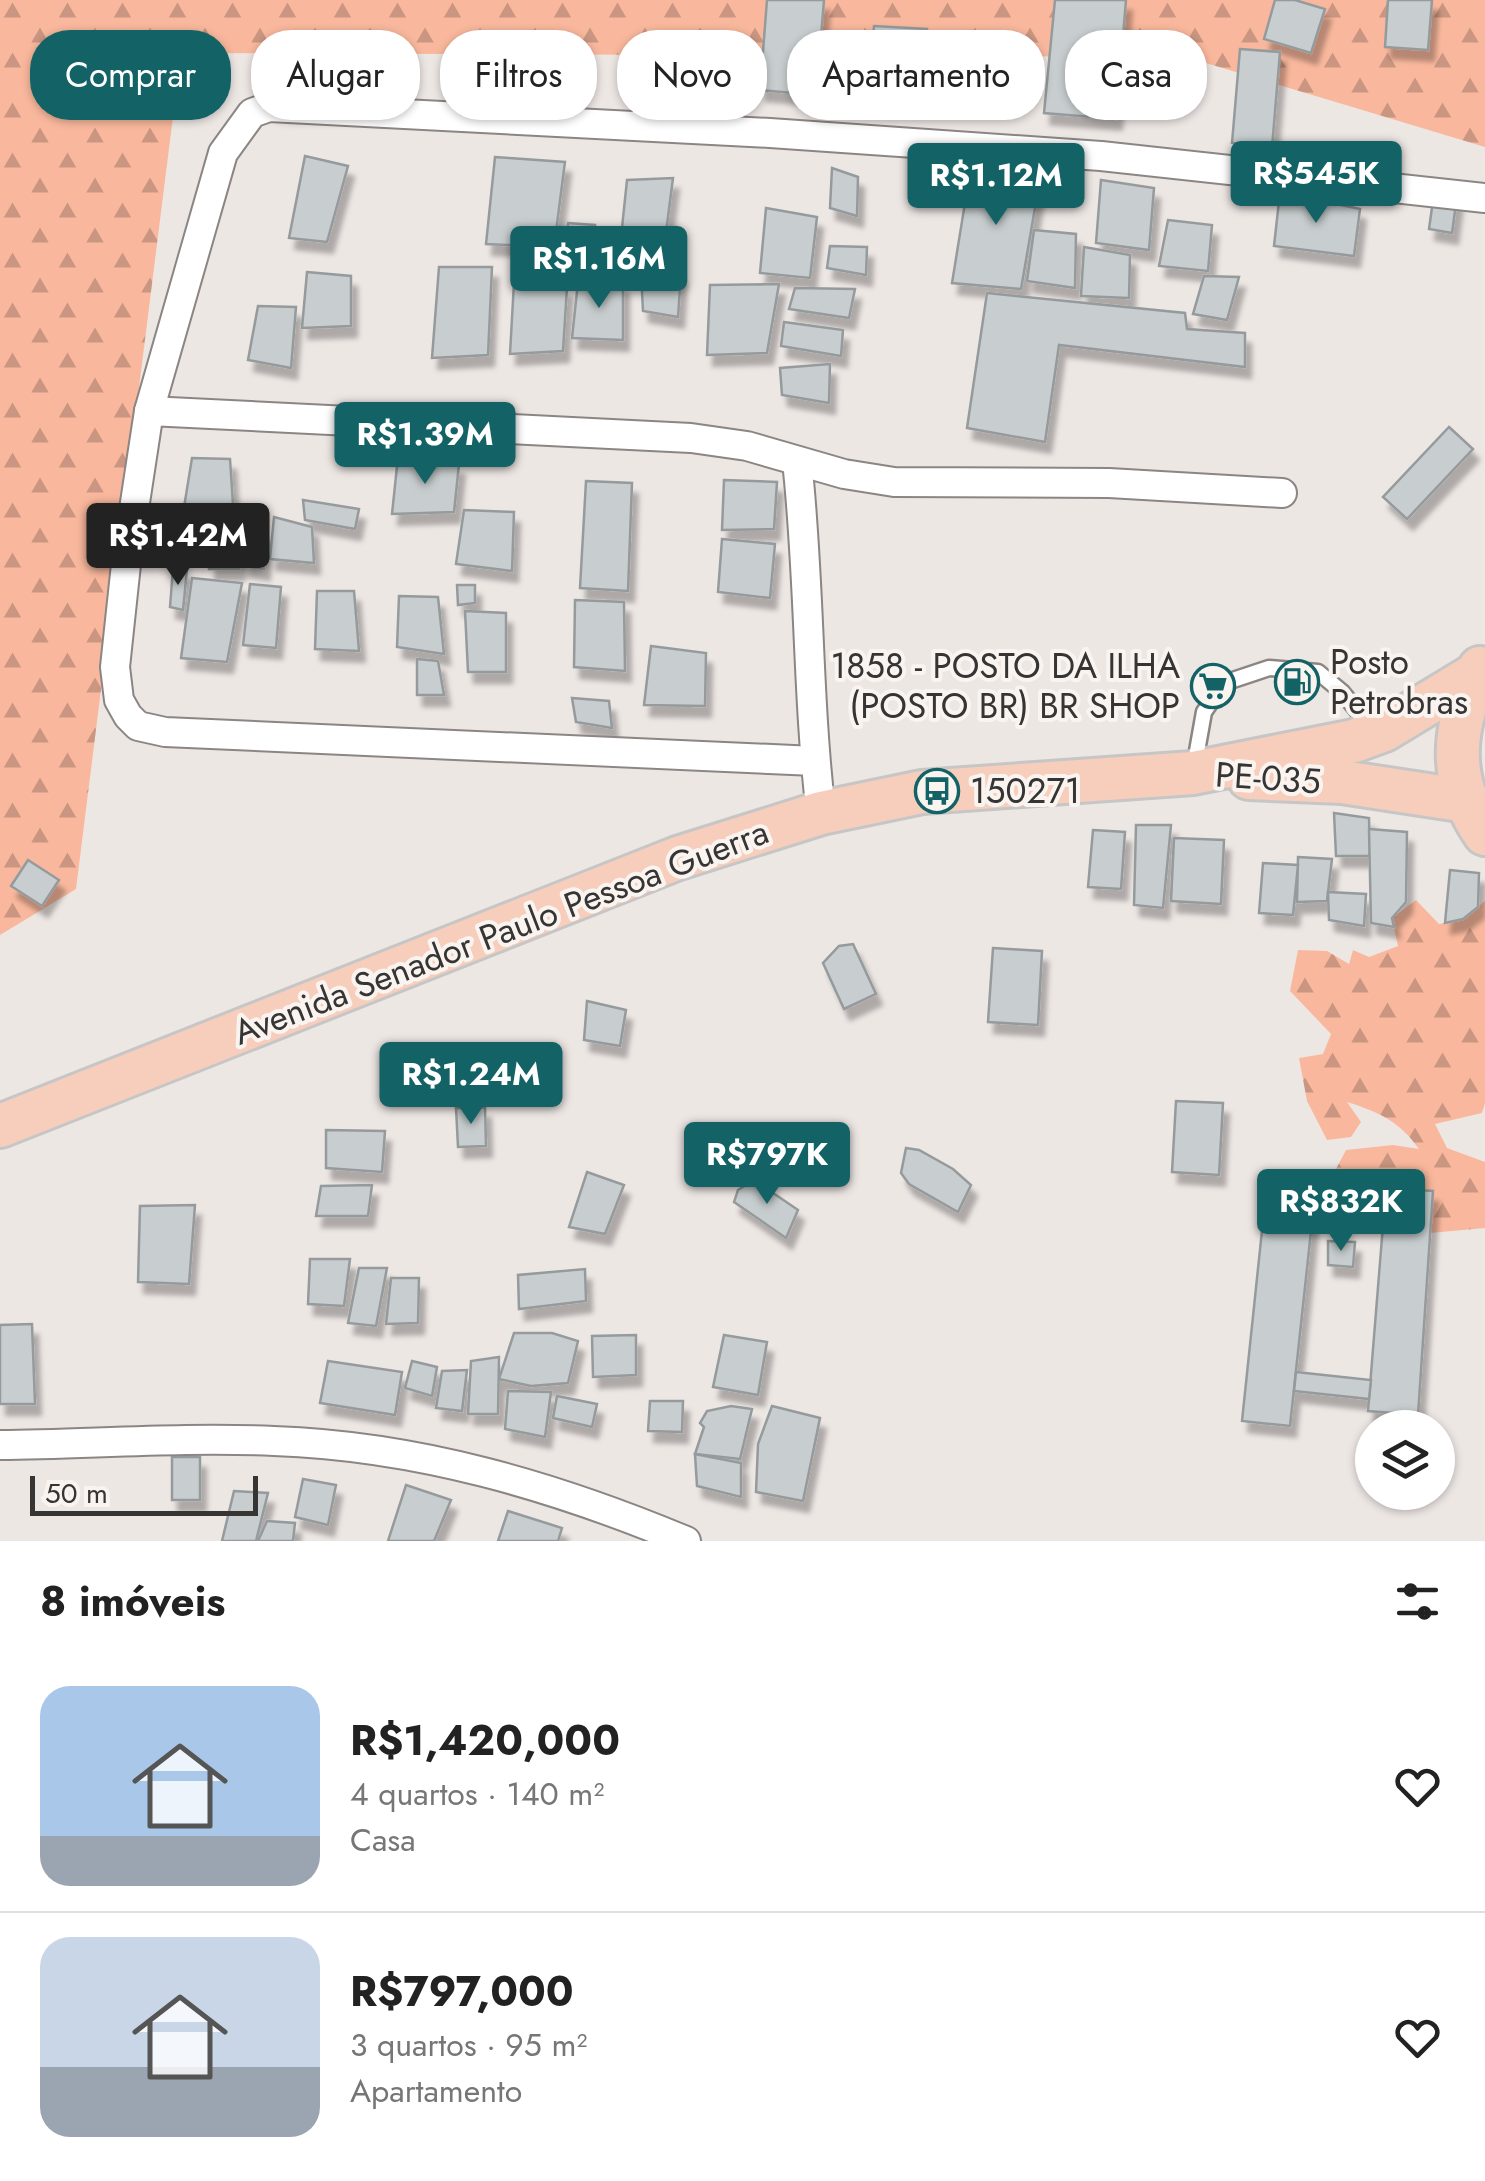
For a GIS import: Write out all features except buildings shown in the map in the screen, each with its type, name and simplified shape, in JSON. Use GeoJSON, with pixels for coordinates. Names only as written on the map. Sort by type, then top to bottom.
{"type":"FeatureCollection","features":[{"type":"Feature","properties":{"kind":"main road","name":"PE-035"},"geometry":{"type":"LineString","coordinates":[[1193,773],[1376,734],[1481,666]]}},
{"type":"Feature","properties":{"kind":"main road"},"geometry":{"type":"LineString","coordinates":[[1476,817],[1457,762],[1461,709],[1481,666]]}},
{"type":"Feature","properties":{"kind":"main road","name":"PE-035"},"geometry":{"type":"LineString","coordinates":[[1193,773],[1342,782],[1476,817]]}},
{"type":"Feature","properties":{"kind":"main road","name":"Avenida Senador Paulo Pessoa Guerra"},"geometry":{"type":"LineString","coordinates":[[0,1126],[678,858],[821,814],[922,792],[1193,773]]}},
{"type":"Feature","properties":{"kind":"street"},"geometry":{"type":"LineString","coordinates":[[814,760],[165,732],[138,726],[128,716],[119,700],[115,666],[127,555],[150,411],[223,152],[252,113],[269,107],[1101,156],[1485,198]]}},
{"type":"Feature","properties":{"kind":"street"},"geometry":{"type":"LineString","coordinates":[[150,411],[691,438],[747,446],[844,474],[894,482],[1109,484],[1282,492]]}},
{"type":"Feature","properties":{"kind":"street"},"geometry":{"type":"LineString","coordinates":[[796,461],[808,580],[814,760],[821,814]]}},
{"type":"Feature","properties":{"kind":"street"},"geometry":{"type":"LineString","coordinates":[[0,1446],[275,1440],[406,1455],[470,1466],[537,1485],[603,1506],[686,1541]]}},
{"type":"Feature","properties":{"kind":"lane"},"geometry":{"type":"LineString","coordinates":[[1193,773],[1204,712],[1224,683],[1268,668],[1318,672],[1342,692],[1376,734]]}},
{"type":"Feature","properties":{"kind":"green space"},"geometry":{"type":"Polygon","coordinates":[[[0,0],[1485,0],[1485,147],[1207,63],[1207,30],[1065,30],[1065,57],[1045,56],[1045,30],[787,30],[787,55],[767,55],[767,30],[617,30],[617,55],[597,55],[597,30],[440,30],[440,54],[420,54],[420,30],[251,30],[251,53],[231,53],[231,30],[30,30],[30,120],[173,120],[76,889],[0,935],[0,0]]]}},
{"type":"Feature","properties":{"kind":"green space"},"geometry":{"type":"Polygon","coordinates":[[[1416,900],[1439,924],[1463,919],[1485,901],[1485,1103],[1482,1113],[1435,1124],[1447,1148],[1485,1162],[1485,1228],[1430,1233],[1433,1191],[1357,1183],[1335,1171],[1346,1150],[1393,1145],[1419,1149],[1388,1119],[1347,1102],[1361,1122],[1351,1137],[1327,1140],[1307,1101],[1299,1058],[1323,1054],[1331,1034],[1290,991],[1298,950],[1327,951],[1349,964],[1353,950],[1369,957],[1398,946],[1392,918],[1416,900]]]}},
{"type":"Feature","properties":{"kind":"place","name":"Posto Petrobras"},"geometry":{"type":"Point","coordinates":[1297,682]}},
{"type":"Feature","properties":{"kind":"place","name":"1858 - POSTO DA ILHA (POSTO BR) BR SHOP"},"geometry":{"type":"Point","coordinates":[1213,686]}},
{"type":"Feature","properties":{"kind":"place","name":"150271"},"geometry":{"type":"Point","coordinates":[937,791]}}]}
